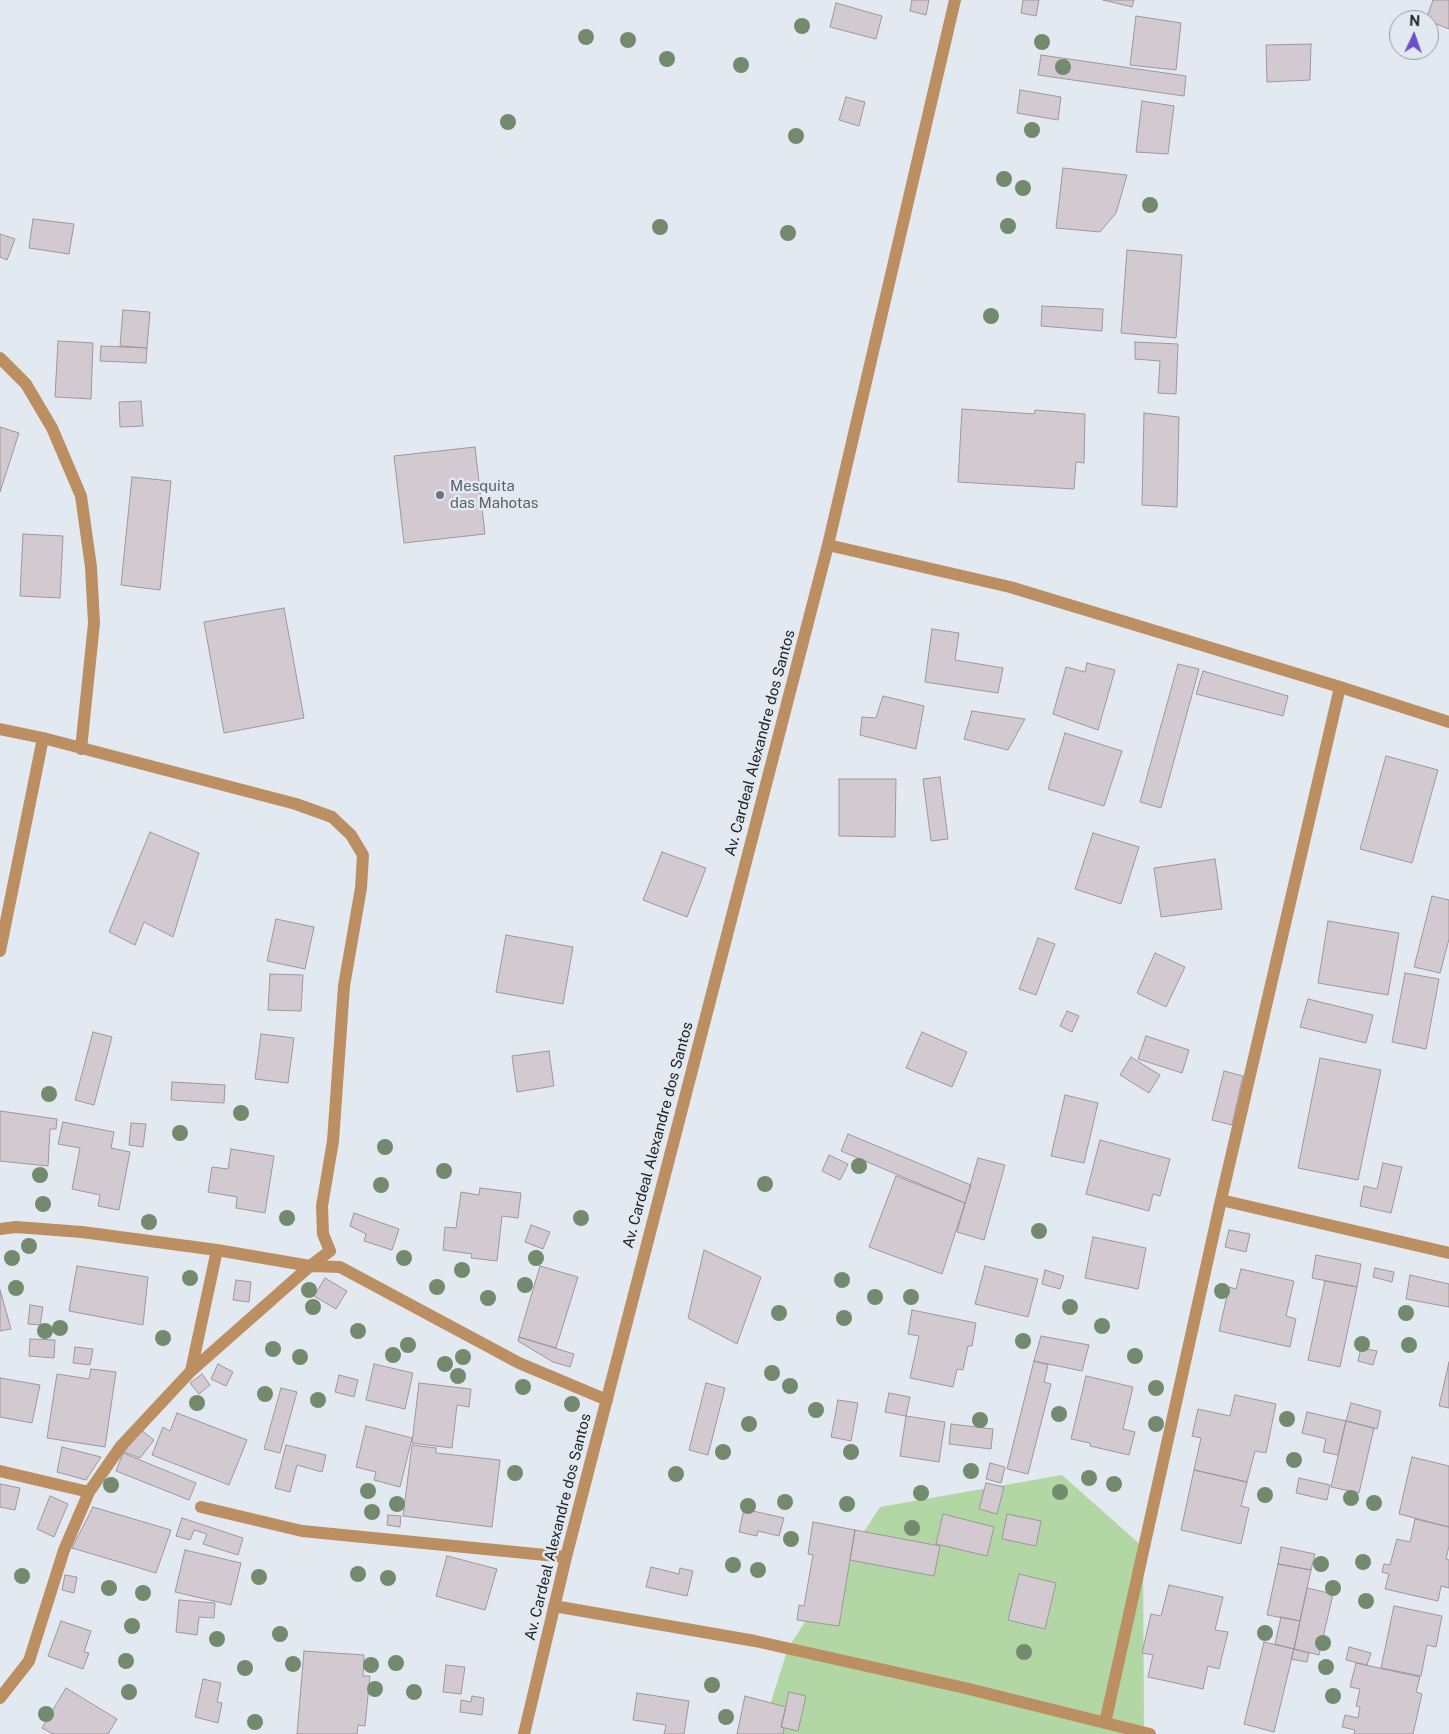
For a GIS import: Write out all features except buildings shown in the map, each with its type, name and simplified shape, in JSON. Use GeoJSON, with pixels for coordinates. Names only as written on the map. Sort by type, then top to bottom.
{"type":"FeatureCollection","features":[{"type":"Feature","properties":{"kind":"street","name":"Av. Cardeal Alexandre dos Santos"},"geometry":{"type":"LineString","coordinates":[[524,1734],[606,1400],[828,545],[955,0]]}},
{"type":"Feature","properties":{"kind":"street"},"geometry":{"type":"LineString","coordinates":[[0,358],[26,384],[52,428],[81,496],[91,567],[94,623],[81,749]]}},
{"type":"Feature","properties":{"kind":"street"},"geometry":{"type":"LineString","coordinates":[[828,545],[1010,587],[1340,686],[1449,722]]}},
{"type":"Feature","properties":{"kind":"street"},"geometry":{"type":"LineString","coordinates":[[1104,1723],[1221,1200],[1340,686]]}},
{"type":"Feature","properties":{"kind":"street"},"geometry":{"type":"LineString","coordinates":[[0,729],[43,738],[280,800],[332,817],[352,836],[363,855],[361,888],[344,986],[333,1141],[322,1206],[323,1234],[330,1251],[310,1266],[192,1370],[121,1446],[89,1492],[64,1550],[29,1661],[0,1698]]}},
{"type":"Feature","properties":{"kind":"street"},"geometry":{"type":"LineString","coordinates":[[0,951],[43,738]]}},
{"type":"Feature","properties":{"kind":"street"},"geometry":{"type":"LineString","coordinates":[[1221,1200],[1449,1253]]}},
{"type":"Feature","properties":{"kind":"street"},"geometry":{"type":"LineString","coordinates":[[0,1229],[16,1228],[82,1232],[218,1250],[310,1266],[340,1267],[519,1363],[606,1400]]}},
{"type":"Feature","properties":{"kind":"street"},"geometry":{"type":"LineString","coordinates":[[192,1370],[218,1250]]}},
{"type":"Feature","properties":{"kind":"street"},"geometry":{"type":"LineString","coordinates":[[0,1470],[89,1492]]}},
{"type":"Feature","properties":{"kind":"street"},"geometry":{"type":"LineString","coordinates":[[201,1507],[302,1531],[566,1557]]}},
{"type":"Feature","properties":{"kind":"street"},"geometry":{"type":"LineString","coordinates":[[554,1606],[755,1641],[964,1688],[1150,1734]]}},
{"type":"Feature","properties":{"kind":"green space"},"geometry":{"type":"Polygon","coordinates":[[[1062,1475],[1143,1547],[1144,1734],[761,1734],[788,1648],[880,1507],[1062,1475]]]}},
{"type":"Feature","properties":{"kind":"place","name":"Mesquita das Mahotas"},"geometry":{"type":"Point","coordinates":[440,495]}}]}
